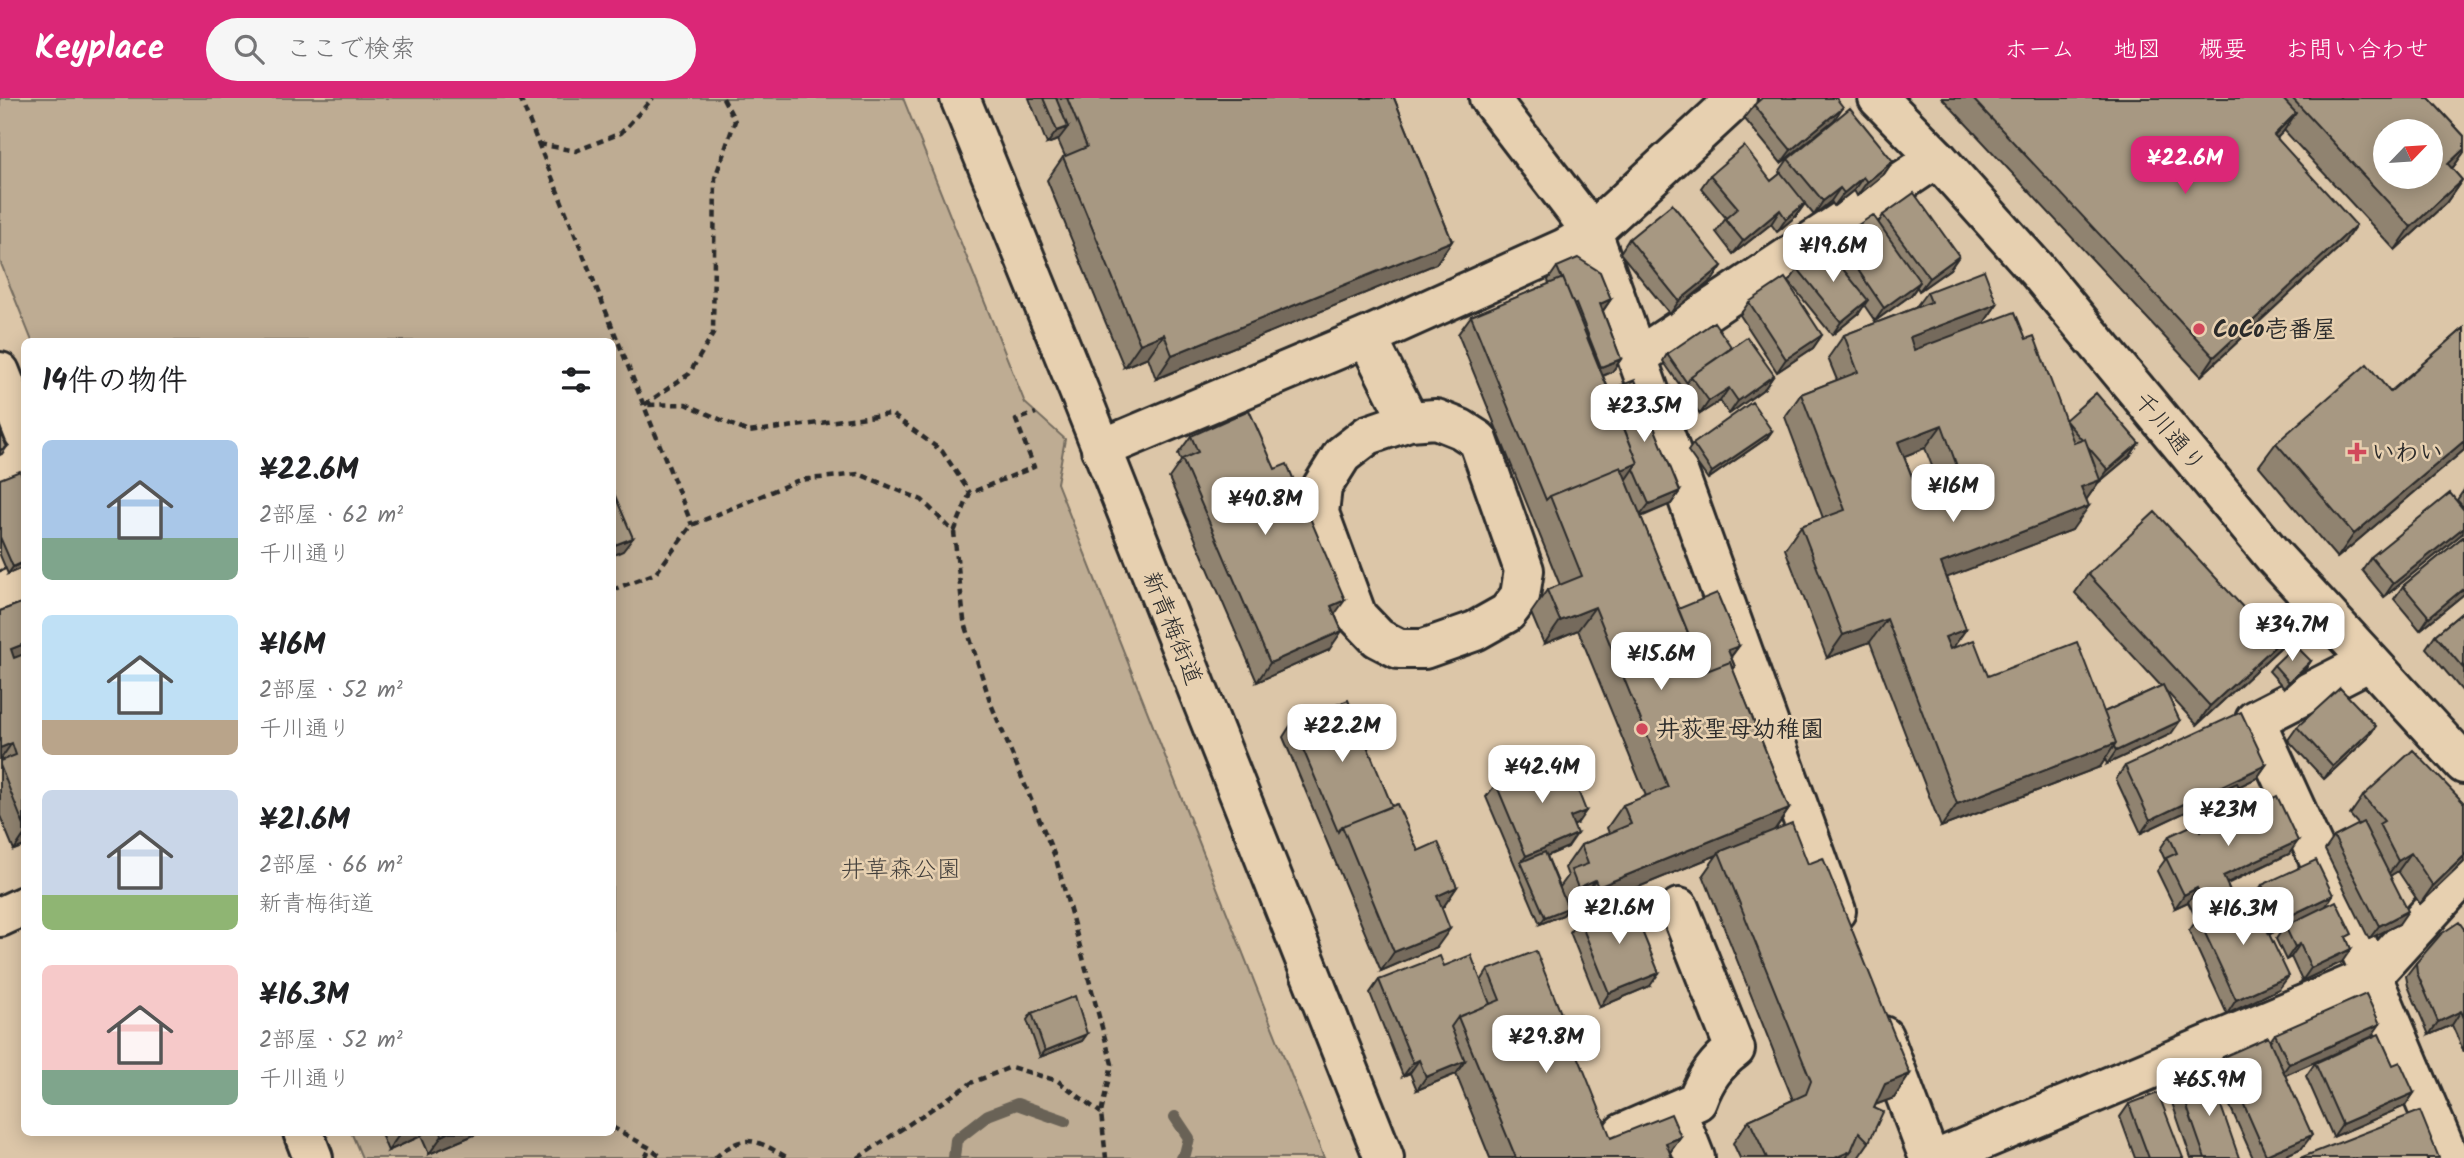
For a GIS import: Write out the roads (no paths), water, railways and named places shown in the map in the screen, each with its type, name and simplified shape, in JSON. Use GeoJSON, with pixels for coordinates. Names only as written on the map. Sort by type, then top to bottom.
{"type":"FeatureCollection","features":[{"type":"Feature","properties":{"kind":"street","name":"新青梅街道"},"geometry":{"type":"LineString","coordinates":[[960,98],[1384,1158]]}},
{"type":"Feature","properties":{"kind":"street"},"geometry":{"type":"LineString","coordinates":[[1489,98],[1592,232],[1847,942]]}},
{"type":"Feature","properties":{"kind":"street"},"geometry":{"type":"LineString","coordinates":[[1101,449],[1367,337],[1565,248],[1592,232],[1737,98]]}},
{"type":"Feature","properties":{"kind":"street","name":"千川通り"},"geometry":{"type":"LineString","coordinates":[[1878,98],[2036,269],[2275,558],[2464,764]]}},
{"type":"Feature","properties":{"kind":"street"},"geometry":{"type":"LineString","coordinates":[[1638,357],[1937,159]]}},
{"type":"Feature","properties":{"kind":"street"},"geometry":{"type":"LineString","coordinates":[[1367,337],[1409,421]]}},
{"type":"Feature","properties":{"kind":"street"},"geometry":{"type":"LineString","coordinates":[[0,372],[21,425]]}},
{"type":"Feature","properties":{"kind":"street"},"geometry":{"type":"LineString","coordinates":[[1436,419],[1461,429],[1478,440],[1524,570],[1520,596],[1507,613],[1475,631],[1423,649],[1399,649],[1378,638],[1357,615],[1319,513],[1322,487],[1342,456],[1368,435],[1409,421],[1436,419]]}},
{"type":"Feature","properties":{"kind":"street"},"geometry":{"type":"LineString","coordinates":[[0,470],[21,462]]}},
{"type":"Feature","properties":{"kind":"street"},"geometry":{"type":"LineString","coordinates":[[0,593],[21,584]]}},
{"type":"Feature","properties":{"kind":"street"},"geometry":{"type":"LineString","coordinates":[[2368,662],[2255,720],[2372,976],[2449,1158]]}},
{"type":"Feature","properties":{"kind":"street"},"geometry":{"type":"LineString","coordinates":[[1940,1158],[2372,976],[2464,875]]}},
{"type":"Feature","properties":{"kind":"street"},"geometry":{"type":"LineString","coordinates":[[0,917],[21,907]]}},
{"type":"Feature","properties":{"kind":"street"},"geometry":{"type":"LineString","coordinates":[[1623,1133],[1698,1101],[1704,1083],[1721,1059],[1735,1049],[1679,908]]}},
{"type":"Feature","properties":{"kind":"street"},"geometry":{"type":"LineString","coordinates":[[1872,1007],[1929,1158]]}},
{"type":"Feature","properties":{"kind":"street"},"geometry":{"type":"LineString","coordinates":[[1676,1110],[1695,1158]]}},
{"type":"Feature","properties":{"kind":"street"},"geometry":{"type":"LineString","coordinates":[[305,1136],[313,1158]]}},
{"type":"Feature","properties":{"kind":"waterway"},"geometry":{"type":"LineString","coordinates":[[954,1158],[956,1140],[988,1115],[1017,1104],[1065,1121]]}},
{"type":"Feature","properties":{"kind":"waterway"},"geometry":{"type":"LineString","coordinates":[[1175,1117],[1189,1138],[1185,1154],[1181,1158]]}},
{"type":"Feature","properties":{"kind":"place","name":"CoCo壱番屋"},"geometry":{"type":"Point","coordinates":[2199,329]}},
{"type":"Feature","properties":{"kind":"place","name":"いわい"},"geometry":{"type":"Point","coordinates":[2357,452]}},
{"type":"Feature","properties":{"kind":"place","name":"井荻聖母幼稚園"},"geometry":{"type":"Point","coordinates":[1642,729]}},
{"type":"Feature","properties":{"kind":"park label","name":"井草森公園"},"geometry":{"type":"Point","coordinates":[901,869]}}]}
